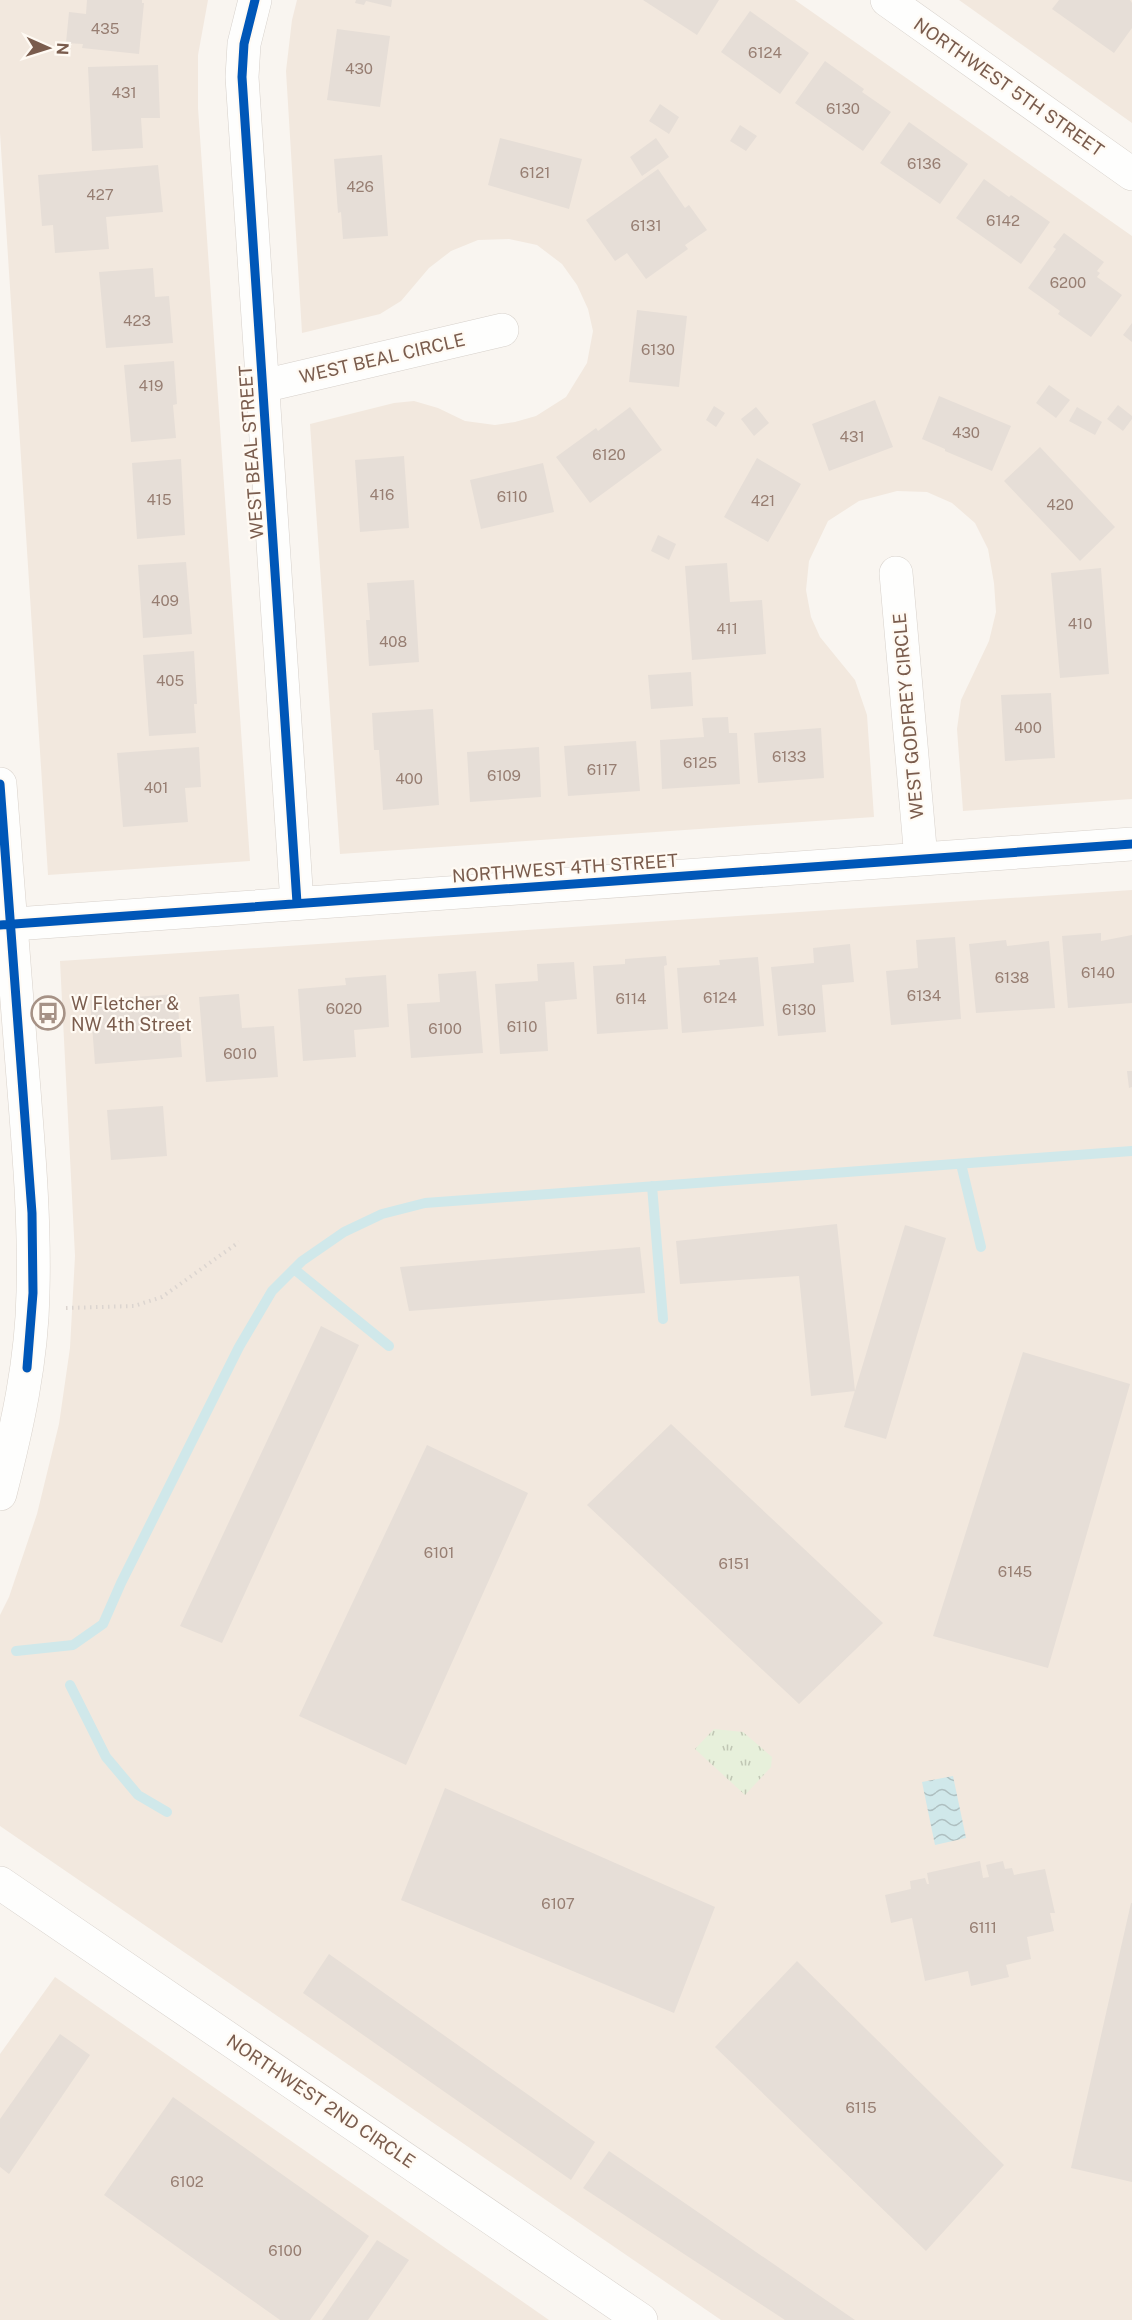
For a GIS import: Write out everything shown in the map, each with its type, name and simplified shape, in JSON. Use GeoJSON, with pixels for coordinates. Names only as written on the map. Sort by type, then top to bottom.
{"type":"FeatureCollection","features":[{"type":"Feature","properties":{"kind":"street","name":"WEST BEAL STREET"},"geometry":{"type":"LineString","coordinates":[[255,0],[244,44],[242,77],[297,903]]}},
{"type":"Feature","properties":{"kind":"street","name":"NORTHWEST 5TH STREET"},"geometry":{"type":"LineString","coordinates":[[887,0],[1132,174]]}},
{"type":"Feature","properties":{"kind":"street","name":"WEST BEAL CIRCLE"},"geometry":{"type":"LineString","coordinates":[[263,386],[502,330]]}},
{"type":"Feature","properties":{"kind":"street","name":"WEST GODFREY CIRCLE"},"geometry":{"type":"LineString","coordinates":[[896,573],[921,859]]}},
{"type":"Feature","properties":{"kind":"street"},"geometry":{"type":"LineString","coordinates":[[0,784],[6,924],[28,1132],[33,1293],[27,1368],[13,1442],[0,1494]]}},
{"type":"Feature","properties":{"kind":"street","name":"NORTHWEST 4TH STREET"},"geometry":{"type":"LineString","coordinates":[[6,924],[1132,844]]}},
{"type":"Feature","properties":{"kind":"street","name":"NORTHWEST 2ND CIRCLE"},"geometry":{"type":"LineString","coordinates":[[0,1883],[641,2320]]}},
{"type":"Feature","properties":{"kind":"path"},"geometry":{"type":"LineString","coordinates":[[65,1308],[134,1306],[162,1297],[239,1242]]}},
{"type":"Feature","properties":{"kind":"shaded area"},"geometry":{"type":"Polygon","coordinates":[[[0,0],[208,0],[198,55],[198,108],[250,861],[48,875],[0,133],[0,0]]]}},
{"type":"Feature","properties":{"kind":"shaded area"},"geometry":{"type":"Polygon","coordinates":[[[297,0],[795,0],[1132,236],[1132,799],[963,811],[957,729],[961,700],[989,641],[996,612],[988,549],[975,523],[952,503],[927,492],[897,491],[859,501],[828,521],[809,561],[806,590],[811,617],[820,637],[855,680],[867,715],[874,817],[340,854],[310,424],[394,403],[414,401],[438,408],[465,421],[495,425],[536,416],[566,397],[587,363],[593,331],[588,309],[577,285],[562,264],[537,245],[509,239],[478,240],[451,251],[429,268],[401,301],[380,314],[302,333],[286,71],[292,20],[297,0]]]}},
{"type":"Feature","properties":{"kind":"shaded area"},"geometry":{"type":"Polygon","coordinates":[[[959,0],[1132,0],[1132,123],[959,0]]]}},
{"type":"Feature","properties":{"kind":"shaded area"},"geometry":{"type":"Polygon","coordinates":[[[1132,890],[1132,2320],[721,2320],[0,1826],[0,1615],[9,1597],[37,1514],[59,1424],[70,1348],[75,1256],[60,961],[1132,890]]]}},
{"type":"Feature","properties":{"kind":"shaded area"},"geometry":{"type":"Polygon","coordinates":[[[55,1977],[549,2320],[0,2320],[0,2054],[55,1977]]]}},
{"type":"Feature","properties":{"kind":"green space"},"geometry":{"type":"Polygon","coordinates":[[[714,1729],[743,1732],[772,1757],[771,1767],[745,1795],[695,1749],[714,1729]]]}},
{"type":"Feature","properties":{"kind":"water"},"geometry":{"type":"Polygon","coordinates":[[[953,1776],[966,1838],[935,1845],[922,1782],[953,1776]]]}},
{"type":"Feature","properties":{"kind":"building"},"geometry":{"type":"Polygon","coordinates":[[[87,0],[142,0],[144,3],[139,54],[82,48],[83,44],[66,43],[69,12],[86,14],[87,0]]]}},
{"type":"Feature","properties":{"kind":"building"},"geometry":{"type":"Polygon","coordinates":[[[356,0],[392,0],[391,7],[366,1],[364,5],[355,3],[356,0]]]}},
{"type":"Feature","properties":{"kind":"building"},"geometry":{"type":"Polygon","coordinates":[[[643,0],[719,0],[697,35],[643,0]]]}},
{"type":"Feature","properties":{"kind":"building"},"geometry":{"type":"Polygon","coordinates":[[[1059,0],[1130,0],[1132,28],[1114,53],[1052,9],[1059,0]]]}},
{"type":"Feature","properties":{"kind":"building"},"geometry":{"type":"Polygon","coordinates":[[[750,11],[809,53],[780,94],[721,52],[750,11]]]}},
{"type":"Feature","properties":{"kind":"building"},"geometry":{"type":"Polygon","coordinates":[[[337,29],[390,36],[380,107],[327,100],[337,29]]]}},
{"type":"Feature","properties":{"kind":"building"},"geometry":{"type":"Polygon","coordinates":[[[825,61],[864,89],[862,92],[891,112],[863,151],[795,103],[825,61]]]}},
{"type":"Feature","properties":{"kind":"building"},"geometry":{"type":"Polygon","coordinates":[[[158,65],[160,118],[141,118],[143,148],[92,151],[88,67],[158,65]]]}},
{"type":"Feature","properties":{"kind":"building"},"geometry":{"type":"Polygon","coordinates":[[[660,104],[679,117],[669,134],[649,121],[660,104]]]}},
{"type":"Feature","properties":{"kind":"building"},"geometry":{"type":"Polygon","coordinates":[[[909,122],[968,164],[940,204],[880,163],[909,122]]]}},
{"type":"Feature","properties":{"kind":"building"},"geometry":{"type":"Polygon","coordinates":[[[740,125],[757,136],[746,151],[730,141],[740,125]]]}},
{"type":"Feature","properties":{"kind":"building"},"geometry":{"type":"Polygon","coordinates":[[[500,138],[582,159],[569,209],[488,185],[500,138]]]}},
{"type":"Feature","properties":{"kind":"building"},"geometry":{"type":"Polygon","coordinates":[[[656,138],[669,157],[642,176],[630,157],[656,138]]]}},
{"type":"Feature","properties":{"kind":"building"},"geometry":{"type":"Polygon","coordinates":[[[382,155],[388,236],[343,239],[341,212],[338,213],[334,159],[382,155]]]}},
{"type":"Feature","properties":{"kind":"building"},"geometry":{"type":"Polygon","coordinates":[[[158,165],[163,212],[106,217],[109,249],[55,253],[53,225],[42,226],[38,175],[158,165]]]}},
{"type":"Feature","properties":{"kind":"building"},"geometry":{"type":"Polygon","coordinates":[[[658,169],[685,208],[689,205],[707,230],[685,245],[688,249],[646,279],[627,253],[615,261],[586,220],[658,169]]]}},
{"type":"Feature","properties":{"kind":"building"},"geometry":{"type":"Polygon","coordinates":[[[984,179],[1050,222],[1021,264],[956,218],[984,179]]]}},
{"type":"Feature","properties":{"kind":"building"},"geometry":{"type":"Polygon","coordinates":[[[1064,233],[1104,262],[1097,271],[1100,273],[1097,277],[1122,295],[1091,337],[1058,314],[1060,311],[1028,288],[1056,249],[1053,247],[1064,233]]]}},
{"type":"Feature","properties":{"kind":"building"},"geometry":{"type":"Polygon","coordinates":[[[153,268],[155,297],[169,296],[173,343],[106,348],[99,272],[153,268]]]}},
{"type":"Feature","properties":{"kind":"building"},"geometry":{"type":"Polygon","coordinates":[[[637,310],[687,316],[679,387],[629,382],[637,310]]]}},
{"type":"Feature","properties":{"kind":"building"},"geometry":{"type":"Polygon","coordinates":[[[1132,323],[1132,342],[1123,335],[1132,323]]]}},
{"type":"Feature","properties":{"kind":"building"},"geometry":{"type":"Polygon","coordinates":[[[174,361],[177,404],[173,405],[176,438],[131,442],[124,365],[174,361]]]}},
{"type":"Feature","properties":{"kind":"building"},"geometry":{"type":"Polygon","coordinates":[[[1049,385],[1070,400],[1056,418],[1036,403],[1049,385]]]}},
{"type":"Feature","properties":{"kind":"building"},"geometry":{"type":"Polygon","coordinates":[[[939,396],[1011,426],[992,471],[922,439],[939,396]]]}},
{"type":"Feature","properties":{"kind":"building"},"geometry":{"type":"Polygon","coordinates":[[[875,400],[893,447],[829,471],[812,424],[875,400]]]}},
{"type":"Feature","properties":{"kind":"building"},"geometry":{"type":"Polygon","coordinates":[[[1118,405],[1132,416],[1123,431],[1107,419],[1118,405]]]}},
{"type":"Feature","properties":{"kind":"building"},"geometry":{"type":"Polygon","coordinates":[[[714,406],[725,413],[716,427],[706,420],[714,406]]]}},
{"type":"Feature","properties":{"kind":"building"},"geometry":{"type":"Polygon","coordinates":[[[630,407],[662,450],[590,503],[556,457],[596,428],[598,431],[630,407]]]}},
{"type":"Feature","properties":{"kind":"building"},"geometry":{"type":"Polygon","coordinates":[[[756,407],[769,423],[754,436],[741,419],[756,407]]]}},
{"type":"Feature","properties":{"kind":"building"},"geometry":{"type":"Polygon","coordinates":[[[1077,407],[1102,422],[1095,435],[1069,421],[1077,407]]]}},
{"type":"Feature","properties":{"kind":"building"},"geometry":{"type":"Polygon","coordinates":[[[1040,447],[1115,527],[1080,561],[1004,481],[1040,447]]]}},
{"type":"Feature","properties":{"kind":"building"},"geometry":{"type":"Polygon","coordinates":[[[404,456],[409,528],[360,532],[355,460],[404,456]]]}},
{"type":"Feature","properties":{"kind":"building"},"geometry":{"type":"Polygon","coordinates":[[[757,458],[801,484],[768,542],[724,517],[757,458]]]}},
{"type":"Feature","properties":{"kind":"building"},"geometry":{"type":"Polygon","coordinates":[[[181,459],[185,535],[137,539],[132,463],[181,459]]]}},
{"type":"Feature","properties":{"kind":"building"},"geometry":{"type":"Polygon","coordinates":[[[543,463],[554,512],[481,529],[470,480],[543,463]]]}},
{"type":"Feature","properties":{"kind":"building"},"geometry":{"type":"Polygon","coordinates":[[[658,535],[676,544],[669,560],[651,551],[658,535]]]}},
{"type":"Feature","properties":{"kind":"building"},"geometry":{"type":"Polygon","coordinates":[[[186,562],[192,634],[143,638],[138,565],[186,562]]]}},
{"type":"Feature","properties":{"kind":"building"},"geometry":{"type":"Polygon","coordinates":[[[727,563],[730,602],[762,600],[766,654],[692,660],[685,566],[727,563]]]}},
{"type":"Feature","properties":{"kind":"building"},"geometry":{"type":"Polygon","coordinates":[[[1101,568],[1109,674],[1060,678],[1051,573],[1101,568]]]}},
{"type":"Feature","properties":{"kind":"building"},"geometry":{"type":"Polygon","coordinates":[[[414,580],[419,662],[369,666],[366,620],[370,620],[367,583],[414,580]]]}},
{"type":"Feature","properties":{"kind":"building"},"geometry":{"type":"Polygon","coordinates":[[[194,651],[196,733],[149,736],[143,655],[194,651]]]}},
{"type":"Feature","properties":{"kind":"building"},"geometry":{"type":"Polygon","coordinates":[[[691,672],[693,706],[651,709],[648,675],[691,672]]]}},
{"type":"Feature","properties":{"kind":"building"},"geometry":{"type":"Polygon","coordinates":[[[1051,693],[1055,758],[1005,761],[1001,695],[1051,693]]]}},
{"type":"Feature","properties":{"kind":"building"},"geometry":{"type":"Polygon","coordinates":[[[433,709],[439,805],[383,810],[379,750],[374,750],[372,713],[433,709]]]}},
{"type":"Feature","properties":{"kind":"building"},"geometry":{"type":"Polygon","coordinates":[[[728,717],[729,733],[737,733],[740,784],[662,789],[660,740],[704,737],[702,718],[728,717]]]}},
{"type":"Feature","properties":{"kind":"building"},"geometry":{"type":"Polygon","coordinates":[[[821,728],[824,778],[758,783],[754,733],[821,728]]]}},
{"type":"Feature","properties":{"kind":"building"},"geometry":{"type":"Polygon","coordinates":[[[636,741],[640,791],[568,796],[564,746],[636,741]]]}},
{"type":"Feature","properties":{"kind":"building"},"geometry":{"type":"Polygon","coordinates":[[[199,747],[201,787],[185,788],[188,822],[123,827],[117,753],[199,747]]]}},
{"type":"Feature","properties":{"kind":"building"},"geometry":{"type":"Polygon","coordinates":[[[539,747],[541,797],[470,802],[467,752],[539,747]]]}},
{"type":"Feature","properties":{"kind":"building"},"geometry":{"type":"Polygon","coordinates":[[[1101,933],[1101,941],[1132,935],[1132,1003],[1068,1008],[1062,936],[1101,933]]]}},
{"type":"Feature","properties":{"kind":"building"},"geometry":{"type":"Polygon","coordinates":[[[955,937],[961,1019],[891,1025],[886,971],[918,968],[916,940],[955,937]]]}},
{"type":"Feature","properties":{"kind":"building"},"geometry":{"type":"Polygon","coordinates":[[[1006,940],[1007,946],[1049,941],[1055,1008],[976,1013],[969,944],[1006,940]]]}},
{"type":"Feature","properties":{"kind":"building"},"geometry":{"type":"Polygon","coordinates":[[[850,944],[854,982],[822,985],[826,1032],[778,1036],[771,967],[814,963],[813,948],[850,944]]]}},
{"type":"Feature","properties":{"kind":"building"},"geometry":{"type":"Polygon","coordinates":[[[666,956],[667,965],[664,966],[668,1029],[597,1034],[593,966],[625,964],[625,959],[666,956]]]}},
{"type":"Feature","properties":{"kind":"building"},"geometry":{"type":"Polygon","coordinates":[[[758,957],[764,1026],[682,1033],[677,968],[720,965],[719,960],[758,957]]]}},
{"type":"Feature","properties":{"kind":"building"},"geometry":{"type":"Polygon","coordinates":[[[574,962],[577,999],[545,1002],[548,1051],[500,1054],[495,984],[538,981],[537,964],[574,962]]]}},
{"type":"Feature","properties":{"kind":"building"},"geometry":{"type":"Polygon","coordinates":[[[476,971],[483,1053],[411,1058],[407,1004],[440,1002],[438,974],[476,971]]]}},
{"type":"Feature","properties":{"kind":"building"},"geometry":{"type":"Polygon","coordinates":[[[386,975],[389,1027],[354,1030],[356,1057],[303,1061],[298,989],[346,985],[345,978],[386,975]]]}},
{"type":"Feature","properties":{"kind":"building"},"geometry":{"type":"Polygon","coordinates":[[[177,994],[182,1057],[95,1064],[90,1000],[177,994]]]}},
{"type":"Feature","properties":{"kind":"building"},"geometry":{"type":"Polygon","coordinates":[[[239,994],[242,1028],[274,1026],[278,1077],[206,1082],[199,997],[239,994]]]}},
{"type":"Feature","properties":{"kind":"building"},"geometry":{"type":"Polygon","coordinates":[[[1127,1071],[1132,1071],[1132,1087],[1129,1088],[1127,1071]]]}},
{"type":"Feature","properties":{"kind":"building"},"geometry":{"type":"Polygon","coordinates":[[[163,1106],[167,1156],[111,1160],[107,1110],[163,1106]]]}},
{"type":"Feature","properties":{"kind":"building"},"geometry":{"type":"Polygon","coordinates":[[[837,1224],[855,1391],[811,1396],[799,1276],[680,1284],[676,1241],[837,1224]]]}},
{"type":"Feature","properties":{"kind":"building"},"geometry":{"type":"Polygon","coordinates":[[[905,1225],[946,1238],[886,1439],[844,1427],[905,1225]]]}},
{"type":"Feature","properties":{"kind":"building"},"geometry":{"type":"Polygon","coordinates":[[[640,1247],[645,1293],[409,1311],[400,1267],[640,1247]]]}},
{"type":"Feature","properties":{"kind":"building"},"geometry":{"type":"Polygon","coordinates":[[[321,1326],[359,1345],[222,1643],[180,1626],[321,1326]]]}},
{"type":"Feature","properties":{"kind":"building"},"geometry":{"type":"Polygon","coordinates":[[[1023,1352],[1130,1384],[1048,1668],[933,1636],[1023,1352]]]}},
{"type":"Feature","properties":{"kind":"building"},"geometry":{"type":"Polygon","coordinates":[[[671,1424],[883,1623],[799,1704],[587,1505],[671,1424]]]}},
{"type":"Feature","properties":{"kind":"building"},"geometry":{"type":"Polygon","coordinates":[[[427,1445],[528,1493],[406,1765],[299,1716],[427,1445]]]}},
{"type":"Feature","properties":{"kind":"building"},"geometry":{"type":"Polygon","coordinates":[[[445,1788],[715,1907],[674,2013],[401,1900],[445,1788]]]}},
{"type":"Feature","properties":{"kind":"building"},"geometry":{"type":"Polygon","coordinates":[[[980,1861],[983,1878],[989,1877],[986,1865],[1003,1861],[1005,1869],[1012,1868],[1014,1875],[1045,1869],[1055,1913],[1050,1913],[1054,1931],[1027,1937],[1031,1959],[1006,1965],[1009,1977],[971,1986],[968,1971],[925,1981],[912,1918],[891,1923],[885,1895],[911,1889],[910,1881],[925,1878],[929,1884],[927,1873],[980,1861]]]}},
{"type":"Feature","properties":{"kind":"building"},"geometry":{"type":"Polygon","coordinates":[[[1132,1903],[1132,2182],[1071,2168],[1132,1903]]]}},
{"type":"Feature","properties":{"kind":"building"},"geometry":{"type":"Polygon","coordinates":[[[329,1954],[595,2142],[571,2180],[303,1993],[329,1954]]]}},
{"type":"Feature","properties":{"kind":"building"},"geometry":{"type":"Polygon","coordinates":[[[797,1961],[1004,2165],[926,2251],[715,2047],[797,1961]]]}},
{"type":"Feature","properties":{"kind":"building"},"geometry":{"type":"Polygon","coordinates":[[[60,2034],[90,2055],[9,2174],[0,2167],[0,2119],[60,2034]]]}},
{"type":"Feature","properties":{"kind":"building"},"geometry":{"type":"Polygon","coordinates":[[[173,2097],[369,2236],[310,2320],[280,2320],[104,2195],[173,2097]]]}},
{"type":"Feature","properties":{"kind":"building"},"geometry":{"type":"Polygon","coordinates":[[[609,2151],[855,2320],[785,2320],[583,2188],[609,2151]]]}},
{"type":"Feature","properties":{"kind":"building"},"geometry":{"type":"Polygon","coordinates":[[[377,2240],[409,2260],[368,2320],[322,2320],[377,2240]]]}},
{"type":"Feature","properties":{"kind":"waterway"},"geometry":{"type":"LineString","coordinates":[[16,1651],[73,1645],[103,1624],[121,1583],[239,1347],[272,1291],[302,1261],[344,1232],[382,1214],[425,1203],[1132,1151]]}},
{"type":"Feature","properties":{"kind":"waterway"},"geometry":{"type":"LineString","coordinates":[[961,1164],[981,1247]]}},
{"type":"Feature","properties":{"kind":"waterway"},"geometry":{"type":"LineString","coordinates":[[652,1186],[663,1319]]}},
{"type":"Feature","properties":{"kind":"waterway"},"geometry":{"type":"LineString","coordinates":[[294,1269],[389,1346]]}},
{"type":"Feature","properties":{"kind":"waterway"},"geometry":{"type":"LineString","coordinates":[[70,1685],[106,1757],[138,1795],[167,1812]]}},
{"type":"Feature","properties":{"kind":"cycle path"},"geometry":{"type":"LineString","coordinates":[[255,0],[244,44],[242,77],[297,903]]}},
{"type":"Feature","properties":{"kind":"cycle path"},"geometry":{"type":"LineString","coordinates":[[0,784],[32,1213],[33,1293],[27,1368]]}},
{"type":"Feature","properties":{"kind":"cycle path"},"geometry":{"type":"LineString","coordinates":[[0,925],[1132,844]]}},
{"type":"Feature","properties":{"kind":"place","name":"W Fletcher & NW 4th Street"},"geometry":{"type":"Point","coordinates":[48,1013]}}]}
